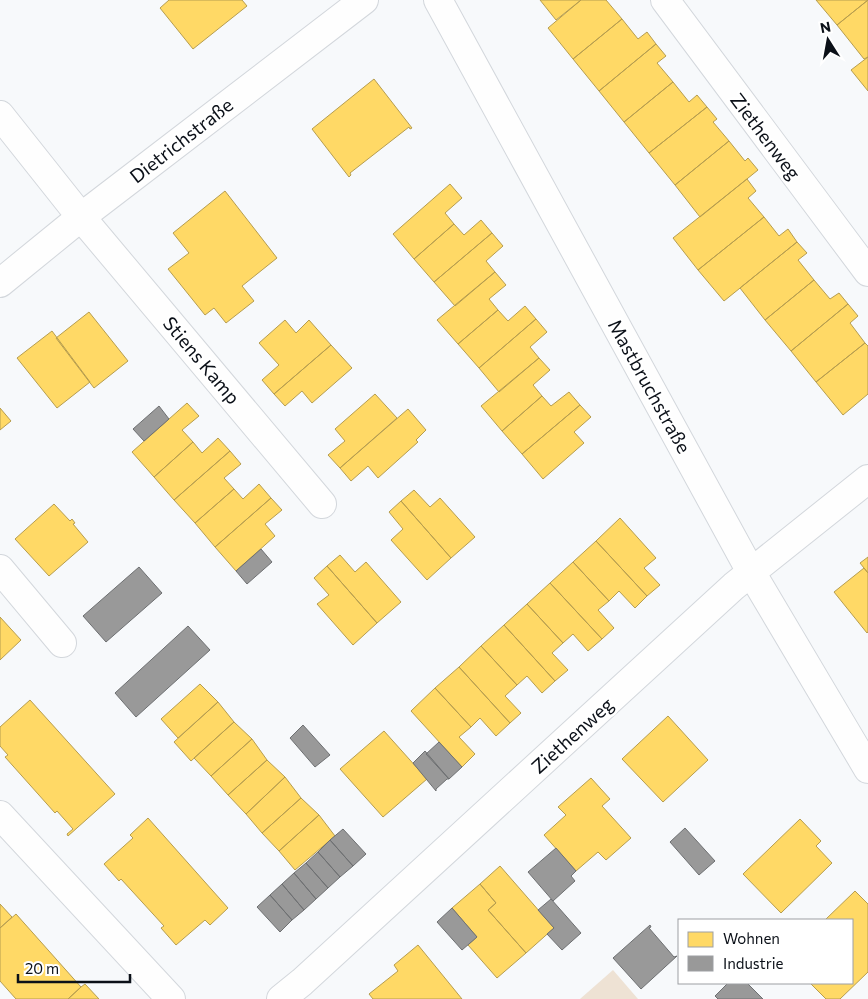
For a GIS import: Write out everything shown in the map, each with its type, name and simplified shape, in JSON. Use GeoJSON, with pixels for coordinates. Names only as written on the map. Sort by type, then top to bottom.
{"type":"FeatureCollection","features":[{"type":"Feature","properties":{"kind":"street","name":"Dietrichstraße"},"geometry":{"type":"LineString","coordinates":[[0,283],[81,217],[364,0]]}},
{"type":"Feature","properties":{"kind":"street","name":"Mastbruchstraße"},"geometry":{"type":"LineString","coordinates":[[438,0],[751,572],[868,768]]}},
{"type":"Feature","properties":{"kind":"street","name":"Ziethenweg"},"geometry":{"type":"LineString","coordinates":[[665,0],[868,272]]}},
{"type":"Feature","properties":{"kind":"street","name":"Stiens Kamp"},"geometry":{"type":"LineString","coordinates":[[0,115],[81,217],[322,504]]}},
{"type":"Feature","properties":{"kind":"street","name":"Ziethenweg"},"geometry":{"type":"LineString","coordinates":[[281,999],[302,982],[751,572],[868,479]]}},
{"type":"Feature","properties":{"kind":"street"},"geometry":{"type":"LineString","coordinates":[[0,569],[62,643]]}},
{"type":"Feature","properties":{"kind":"street"},"geometry":{"type":"LineString","coordinates":[[0,815],[171,999]]}},
{"type":"Feature","properties":{"kind":"shaded area"},"geometry":{"type":"Polygon","coordinates":[[[613,970],[638,999],[580,999],[613,970]]]}},
{"type":"Feature","properties":{"kind":"building: Wohnen"},"geometry":{"type":"Polygon","coordinates":[[[169,0],[242,0],[247,6],[193,49],[160,8],[169,0]]]}},
{"type":"Feature","properties":{"kind":"building: Wohnen"},"geometry":{"type":"Polygon","coordinates":[[[540,0],[581,0],[556,20],[540,0]]]}},
{"type":"Feature","properties":{"kind":"building: Wohnen"},"geometry":{"type":"Polygon","coordinates":[[[581,0],[606,0],[622,19],[573,59],[548,28],[581,0]]]}},
{"type":"Feature","properties":{"kind":"building: Wohnen"},"geometry":{"type":"Polygon","coordinates":[[[816,0],[868,0],[837,25],[816,0]]]}},
{"type":"Feature","properties":{"kind":"building: Wohnen"},"geometry":{"type":"Polygon","coordinates":[[[868,0],[868,57],[864,59],[837,25],[868,0]]]}},
{"type":"Feature","properties":{"kind":"building: Wohnen"},"geometry":{"type":"Polygon","coordinates":[[[622,19],[638,39],[647,32],[656,44],[599,91],[573,59],[622,19]]]}},
{"type":"Feature","properties":{"kind":"building: Wohnen"},"geometry":{"type":"Polygon","coordinates":[[[656,44],[666,56],[657,63],[673,82],[624,122],[599,91],[656,44]]]}},
{"type":"Feature","properties":{"kind":"building: Wohnen"},"geometry":{"type":"Polygon","coordinates":[[[868,57],[868,91],[851,70],[868,57]]]}},
{"type":"Feature","properties":{"kind":"building: Wohnen"},"geometry":{"type":"Polygon","coordinates":[[[374,79],[412,128],[410,129],[409,127],[350,173],[349,177],[312,129],[374,79]]]}},
{"type":"Feature","properties":{"kind":"building: Wohnen"},"geometry":{"type":"Polygon","coordinates":[[[673,82],[689,102],[697,95],[707,107],[649,153],[624,122],[673,82]]]}},
{"type":"Feature","properties":{"kind":"building: Wohnen"},"geometry":{"type":"Polygon","coordinates":[[[707,107],[717,119],[713,122],[729,141],[675,185],[649,153],[707,107]]]}},
{"type":"Feature","properties":{"kind":"building: Wohnen"},"geometry":{"type":"Polygon","coordinates":[[[729,141],[745,161],[748,158],[758,170],[700,217],[675,185],[729,141]]]}},
{"type":"Feature","properties":{"kind":"building: Wohnen"},"geometry":{"type":"Polygon","coordinates":[[[747,179],[756,191],[748,198],[764,217],[698,270],[673,238],[747,179]]]}},
{"type":"Feature","properties":{"kind":"building: Wohnen"},"geometry":{"type":"Polygon","coordinates":[[[450,184],[462,198],[445,213],[454,224],[414,259],[393,234],[450,184]]]}},
{"type":"Feature","properties":{"kind":"building: Wohnen"},"geometry":{"type":"Polygon","coordinates":[[[225,191],[277,258],[242,286],[254,301],[226,323],[214,308],[205,315],[168,269],[189,253],[173,233],[225,191]]]}},
{"type":"Feature","properties":{"kind":"building: Wohnen"},"geometry":{"type":"Polygon","coordinates":[[[764,217],[779,236],[788,229],[797,242],[724,301],[698,270],[764,217]]]}},
{"type":"Feature","properties":{"kind":"building: Wohnen"},"geometry":{"type":"Polygon","coordinates":[[[481,220],[492,233],[434,282],[414,259],[454,224],[464,235],[481,220]]]}},
{"type":"Feature","properties":{"kind":"building: Wohnen"},"geometry":{"type":"Polygon","coordinates":[[[492,233],[503,246],[486,261],[495,272],[455,306],[434,282],[492,233]]]}},
{"type":"Feature","properties":{"kind":"building: Wohnen"},"geometry":{"type":"Polygon","coordinates":[[[797,242],[807,253],[798,260],[814,280],[765,320],[740,288],[797,242]]]}},
{"type":"Feature","properties":{"kind":"building: Wohnen"},"geometry":{"type":"Polygon","coordinates":[[[495,272],[506,285],[489,299],[498,310],[458,344],[437,320],[495,272]]]}},
{"type":"Feature","properties":{"kind":"building: Wohnen"},"geometry":{"type":"Polygon","coordinates":[[[814,280],[830,299],[839,293],[848,304],[791,351],[765,320],[814,280]]]}},
{"type":"Feature","properties":{"kind":"building: Wohnen"},"geometry":{"type":"Polygon","coordinates":[[[848,304],[858,316],[850,323],[865,343],[816,382],[791,351],[848,304]]]}},
{"type":"Feature","properties":{"kind":"building: Wohnen"},"geometry":{"type":"Polygon","coordinates":[[[525,306],[536,319],[479,368],[458,344],[498,310],[508,321],[525,306]]]}},
{"type":"Feature","properties":{"kind":"building: Wohnen"},"geometry":{"type":"Polygon","coordinates":[[[89,312],[128,361],[94,388],[56,338],[89,312]]]}},
{"type":"Feature","properties":{"kind":"building: Wohnen"},"geometry":{"type":"Polygon","coordinates":[[[536,319],[547,332],[530,347],[539,358],[499,392],[479,368],[536,319]]]}},
{"type":"Feature","properties":{"kind":"building: Wohnen"},"geometry":{"type":"Polygon","coordinates":[[[285,320],[296,333],[309,320],[331,345],[274,394],[262,380],[279,365],[259,343],[285,320]]]}},
{"type":"Feature","properties":{"kind":"building: Wohnen"},"geometry":{"type":"Polygon","coordinates":[[[52,331],[90,382],[57,408],[17,358],[52,331]]]}},
{"type":"Feature","properties":{"kind":"building: Wohnen"},"geometry":{"type":"Polygon","coordinates":[[[865,343],[868,346],[868,394],[843,415],[816,382],[865,343]]]}},
{"type":"Feature","properties":{"kind":"building: Wohnen"},"geometry":{"type":"Polygon","coordinates":[[[331,345],[352,368],[312,403],[302,391],[285,406],[274,394],[331,345]]]}},
{"type":"Feature","properties":{"kind":"building: Wohnen"},"geometry":{"type":"Polygon","coordinates":[[[539,358],[550,370],[533,385],[542,396],[502,431],[481,406],[539,358]]]}},
{"type":"Feature","properties":{"kind":"building: Wohnen"},"geometry":{"type":"Polygon","coordinates":[[[569,392],[580,405],[522,454],[502,431],[542,396],[551,406],[569,392]]]}},
{"type":"Feature","properties":{"kind":"building: Wohnen"},"geometry":{"type":"Polygon","coordinates":[[[375,394],[397,418],[340,468],[328,455],[345,441],[335,429],[375,394]]]}},
{"type":"Feature","properties":{"kind":"building: Wohnen"},"geometry":{"type":"Polygon","coordinates":[[[187,403],[199,416],[182,430],[193,442],[154,477],[132,452],[187,403]]]}},
{"type":"Feature","properties":{"kind":"building: Wohnen"},"geometry":{"type":"Polygon","coordinates":[[[580,405],[591,417],[574,432],[584,443],[543,479],[522,454],[580,405]]]}},
{"type":"Feature","properties":{"kind":"building: Wohnen"},"geometry":{"type":"Polygon","coordinates":[[[0,408],[11,421],[0,430],[0,408]]]}},
{"type":"Feature","properties":{"kind":"building: Wohnen"},"geometry":{"type":"Polygon","coordinates":[[[408,409],[426,430],[416,440],[418,442],[378,478],[368,466],[351,481],[340,468],[408,409]]]}},
{"type":"Feature","properties":{"kind":"building: Wohnen"},"geometry":{"type":"Polygon","coordinates":[[[218,438],[230,451],[174,500],[154,477],[193,442],[202,453],[218,438]]]}},
{"type":"Feature","properties":{"kind":"building: Wohnen"},"geometry":{"type":"Polygon","coordinates":[[[230,451],[241,464],[224,478],[234,489],[195,523],[174,500],[230,451]]]}},
{"type":"Feature","properties":{"kind":"building: Wohnen"},"geometry":{"type":"Polygon","coordinates":[[[259,484],[271,498],[215,547],[195,523],[234,489],[243,499],[259,484]]]}},
{"type":"Feature","properties":{"kind":"building: Wohnen"},"geometry":{"type":"Polygon","coordinates":[[[414,490],[430,507],[440,498],[475,537],[451,558],[401,501],[414,490]]]}},
{"type":"Feature","properties":{"kind":"building: Wohnen"},"geometry":{"type":"Polygon","coordinates":[[[271,498],[282,510],[265,524],[275,536],[236,571],[215,547],[271,498]]]}},
{"type":"Feature","properties":{"kind":"building: Wohnen"},"geometry":{"type":"Polygon","coordinates":[[[401,501],[451,558],[427,580],[391,540],[403,529],[389,512],[401,501]]]}},
{"type":"Feature","properties":{"kind":"building: Wohnen"},"geometry":{"type":"Polygon","coordinates":[[[54,504],[70,521],[72,519],[75,523],[73,524],[88,542],[49,576],[15,539],[54,504]]]}},
{"type":"Feature","properties":{"kind":"building: Wohnen"},"geometry":{"type":"Polygon","coordinates":[[[620,518],[656,558],[644,568],[660,585],[647,596],[596,541],[620,518]]]}},
{"type":"Feature","properties":{"kind":"building: Wohnen"},"geometry":{"type":"Polygon","coordinates":[[[596,541],[647,596],[635,608],[619,591],[609,601],[573,562],[596,541]]]}},
{"type":"Feature","properties":{"kind":"building: Wohnen"},"geometry":{"type":"Polygon","coordinates":[[[340,555],[355,572],[366,562],[401,602],[377,623],[327,566],[340,555]]]}},
{"type":"Feature","properties":{"kind":"building: Wohnen"},"geometry":{"type":"Polygon","coordinates":[[[868,557],[868,573],[860,563],[868,557]]]}},
{"type":"Feature","properties":{"kind":"building: Wohnen"},"geometry":{"type":"Polygon","coordinates":[[[573,562],[609,601],[598,610],[614,628],[602,639],[550,583],[573,562]]]}},
{"type":"Feature","properties":{"kind":"building: Wohnen"},"geometry":{"type":"Polygon","coordinates":[[[327,566],[377,623],[353,645],[317,604],[329,595],[314,578],[327,566]]]}},
{"type":"Feature","properties":{"kind":"building: Wohnen"},"geometry":{"type":"Polygon","coordinates":[[[864,568],[868,573],[867,633],[834,592],[864,568]]]}},
{"type":"Feature","properties":{"kind":"building: Wohnen"},"geometry":{"type":"Polygon","coordinates":[[[550,583],[602,639],[588,651],[573,634],[563,643],[527,604],[550,583]]]}},
{"type":"Feature","properties":{"kind":"building: Wohnen"},"geometry":{"type":"Polygon","coordinates":[[[527,604],[563,643],[552,653],[568,670],[555,681],[504,625],[527,604]]]}},
{"type":"Feature","properties":{"kind":"building: Wohnen"},"geometry":{"type":"Polygon","coordinates":[[[0,617],[21,640],[0,660],[0,617]]]}},
{"type":"Feature","properties":{"kind":"building: Wohnen"},"geometry":{"type":"Polygon","coordinates":[[[504,625],[555,681],[542,693],[527,676],[517,685],[481,646],[504,625]]]}},
{"type":"Feature","properties":{"kind":"building: Wohnen"},"geometry":{"type":"Polygon","coordinates":[[[481,646],[517,685],[505,696],[521,713],[510,723],[459,667],[481,646]]]}},
{"type":"Feature","properties":{"kind":"building: Wohnen"},"geometry":{"type":"Polygon","coordinates":[[[459,667],[510,723],[496,736],[480,718],[471,727],[435,688],[459,667]]]}},
{"type":"Feature","properties":{"kind":"building: Wohnen"},"geometry":{"type":"Polygon","coordinates":[[[200,684],[218,702],[178,738],[161,719],[200,684]]]}},
{"type":"Feature","properties":{"kind":"building: Wohnen"},"geometry":{"type":"Polygon","coordinates":[[[435,688],[471,727],[459,737],[475,754],[462,767],[411,711],[435,688]]]}},
{"type":"Feature","properties":{"kind":"building: Wohnen"},"geometry":{"type":"Polygon","coordinates":[[[30,700],[115,794],[68,836],[67,834],[73,829],[57,811],[55,813],[5,757],[8,755],[0,746],[0,727],[30,700]]]}},
{"type":"Feature","properties":{"kind":"building: Wohnen"},"geometry":{"type":"Polygon","coordinates":[[[218,702],[234,722],[191,761],[174,742],[218,702]]]}},
{"type":"Feature","properties":{"kind":"building: Wohnen"},"geometry":{"type":"Polygon","coordinates":[[[668,716],[708,760],[663,802],[622,759],[668,716]]]}},
{"type":"Feature","properties":{"kind":"building: Wohnen"},"geometry":{"type":"Polygon","coordinates":[[[234,722],[252,739],[211,776],[194,758],[234,722]]]}},
{"type":"Feature","properties":{"kind":"building: Wohnen"},"geometry":{"type":"Polygon","coordinates":[[[384,731],[427,779],[383,817],[340,769],[384,731]]]}},
{"type":"Feature","properties":{"kind":"building: Wohnen"},"geometry":{"type":"Polygon","coordinates":[[[252,739],[267,760],[228,795],[211,776],[252,739]]]}},
{"type":"Feature","properties":{"kind":"building: Wohnen"},"geometry":{"type":"Polygon","coordinates":[[[267,760],[285,777],[246,814],[228,795],[267,760]]]}},
{"type":"Feature","properties":{"kind":"building: Wohnen"},"geometry":{"type":"Polygon","coordinates":[[[285,777],[301,798],[262,833],[246,814],[285,777]]]}},
{"type":"Feature","properties":{"kind":"building: Wohnen"},"geometry":{"type":"Polygon","coordinates":[[[591,778],[610,799],[602,806],[631,838],[606,860],[598,852],[576,871],[544,835],[566,815],[558,807],[591,778]]]}},
{"type":"Feature","properties":{"kind":"building: Wohnen"},"geometry":{"type":"Polygon","coordinates":[[[301,798],[319,815],[279,851],[262,833],[301,798]]]}},
{"type":"Feature","properties":{"kind":"building: Wohnen"},"geometry":{"type":"Polygon","coordinates":[[[319,815],[335,836],[295,870],[279,851],[319,815]]]}},
{"type":"Feature","properties":{"kind":"building: Wohnen"},"geometry":{"type":"Polygon","coordinates":[[[148,818],[228,908],[210,925],[205,920],[176,945],[161,928],[164,926],[121,879],[119,881],[104,864],[133,838],[130,835],[148,818]]]}},
{"type":"Feature","properties":{"kind":"building: Wohnen"},"geometry":{"type":"Polygon","coordinates":[[[800,819],[821,841],[816,846],[832,863],[781,913],[743,874],[800,819]]]}},
{"type":"Feature","properties":{"kind":"building: Wohnen"},"geometry":{"type":"Polygon","coordinates":[[[500,866],[554,928],[526,953],[488,910],[496,903],[480,884],[500,866]]]}},
{"type":"Feature","properties":{"kind":"building: Wohnen"},"geometry":{"type":"Polygon","coordinates":[[[480,884],[496,903],[488,910],[526,953],[497,978],[468,945],[477,937],[452,908],[480,884]]]}},
{"type":"Feature","properties":{"kind":"building: Wohnen"},"geometry":{"type":"Polygon","coordinates":[[[855,891],[868,904],[868,972],[840,999],[826,999],[811,984],[853,984],[853,919],[826,919],[855,891]]]}},
{"type":"Feature","properties":{"kind":"building: Wohnen"},"geometry":{"type":"Polygon","coordinates":[[[0,904],[12,917],[0,928],[0,904]]]}},
{"type":"Feature","properties":{"kind":"building: Wohnen"},"geometry":{"type":"Polygon","coordinates":[[[16,914],[81,987],[68,999],[16,999],[0,981],[0,928],[16,914]]]}},
{"type":"Feature","properties":{"kind":"building: Wohnen"},"geometry":{"type":"Polygon","coordinates":[[[418,945],[462,999],[373,999],[369,994],[398,971],[394,965],[418,945]]]}},
{"type":"Feature","properties":{"kind":"building: Wohnen"},"geometry":{"type":"Polygon","coordinates":[[[85,984],[99,999],[68,999],[81,987],[85,984]]]}},
{"type":"Feature","properties":{"kind":"building: Industrie"},"geometry":{"type":"Polygon","coordinates":[[[159,406],[169,419],[144,441],[133,429],[159,406]]]}},
{"type":"Feature","properties":{"kind":"building: Industrie"},"geometry":{"type":"Polygon","coordinates":[[[261,549],[272,562],[247,584],[236,571],[261,549]]]}},
{"type":"Feature","properties":{"kind":"building: Industrie"},"geometry":{"type":"Polygon","coordinates":[[[139,567],[162,593],[106,642],[83,616],[139,567]]]}},
{"type":"Feature","properties":{"kind":"building: Industrie"},"geometry":{"type":"Polygon","coordinates":[[[188,626],[210,650],[136,717],[115,693],[188,626]]]}},
{"type":"Feature","properties":{"kind":"building: Industrie"},"geometry":{"type":"Polygon","coordinates":[[[303,725],[330,755],[315,767],[290,738],[303,725]]]}},
{"type":"Feature","properties":{"kind":"building: Industrie"},"geometry":{"type":"Polygon","coordinates":[[[439,742],[462,767],[449,779],[426,754],[439,742]]]}},
{"type":"Feature","properties":{"kind":"building: Industrie"},"geometry":{"type":"Polygon","coordinates":[[[425,751],[449,779],[436,791],[413,763],[425,751]]]}},
{"type":"Feature","properties":{"kind":"building: Industrie"},"geometry":{"type":"Polygon","coordinates":[[[685,828],[715,861],[699,875],[670,842],[685,828]]]}},
{"type":"Feature","properties":{"kind":"building: Industrie"},"geometry":{"type":"Polygon","coordinates":[[[343,829],[366,854],[353,866],[330,840],[343,829]]]}},
{"type":"Feature","properties":{"kind":"building: Industrie"},"geometry":{"type":"Polygon","coordinates":[[[330,840],[353,866],[340,877],[318,852],[330,840]]]}},
{"type":"Feature","properties":{"kind":"building: Industrie"},"geometry":{"type":"Polygon","coordinates":[[[556,848],[576,871],[571,876],[575,881],[553,901],[528,872],[556,848]]]}},
{"type":"Feature","properties":{"kind":"building: Industrie"},"geometry":{"type":"Polygon","coordinates":[[[318,852],[340,877],[328,888],[306,863],[318,852]]]}},
{"type":"Feature","properties":{"kind":"building: Industrie"},"geometry":{"type":"Polygon","coordinates":[[[306,863],[328,888],[316,899],[294,873],[306,863]]]}},
{"type":"Feature","properties":{"kind":"building: Industrie"},"geometry":{"type":"Polygon","coordinates":[[[294,873],[316,899],[304,910],[282,884],[294,873]]]}},
{"type":"Feature","properties":{"kind":"building: Industrie"},"geometry":{"type":"Polygon","coordinates":[[[282,884],[304,910],[292,920],[270,895],[282,884]]]}},
{"type":"Feature","properties":{"kind":"building: Industrie"},"geometry":{"type":"Polygon","coordinates":[[[270,895],[292,920],[280,932],[257,907],[270,895]]]}},
{"type":"Feature","properties":{"kind":"building: Industrie"},"geometry":{"type":"Polygon","coordinates":[[[551,899],[581,933],[562,950],[547,934],[554,928],[538,910],[551,899]]]}},
{"type":"Feature","properties":{"kind":"building: Industrie"},"geometry":{"type":"Polygon","coordinates":[[[452,908],[477,937],[462,950],[437,922],[452,908]]]}},
{"type":"Feature","properties":{"kind":"building: Industrie"},"geometry":{"type":"Polygon","coordinates":[[[650,925],[651,927],[649,928],[674,957],[677,956],[641,989],[613,958],[650,925]]]}},
{"type":"Feature","properties":{"kind":"building: Industrie"},"geometry":{"type":"Polygon","coordinates":[[[727,984],[748,984],[763,999],[718,999],[715,996],[727,984]]]}}]}
